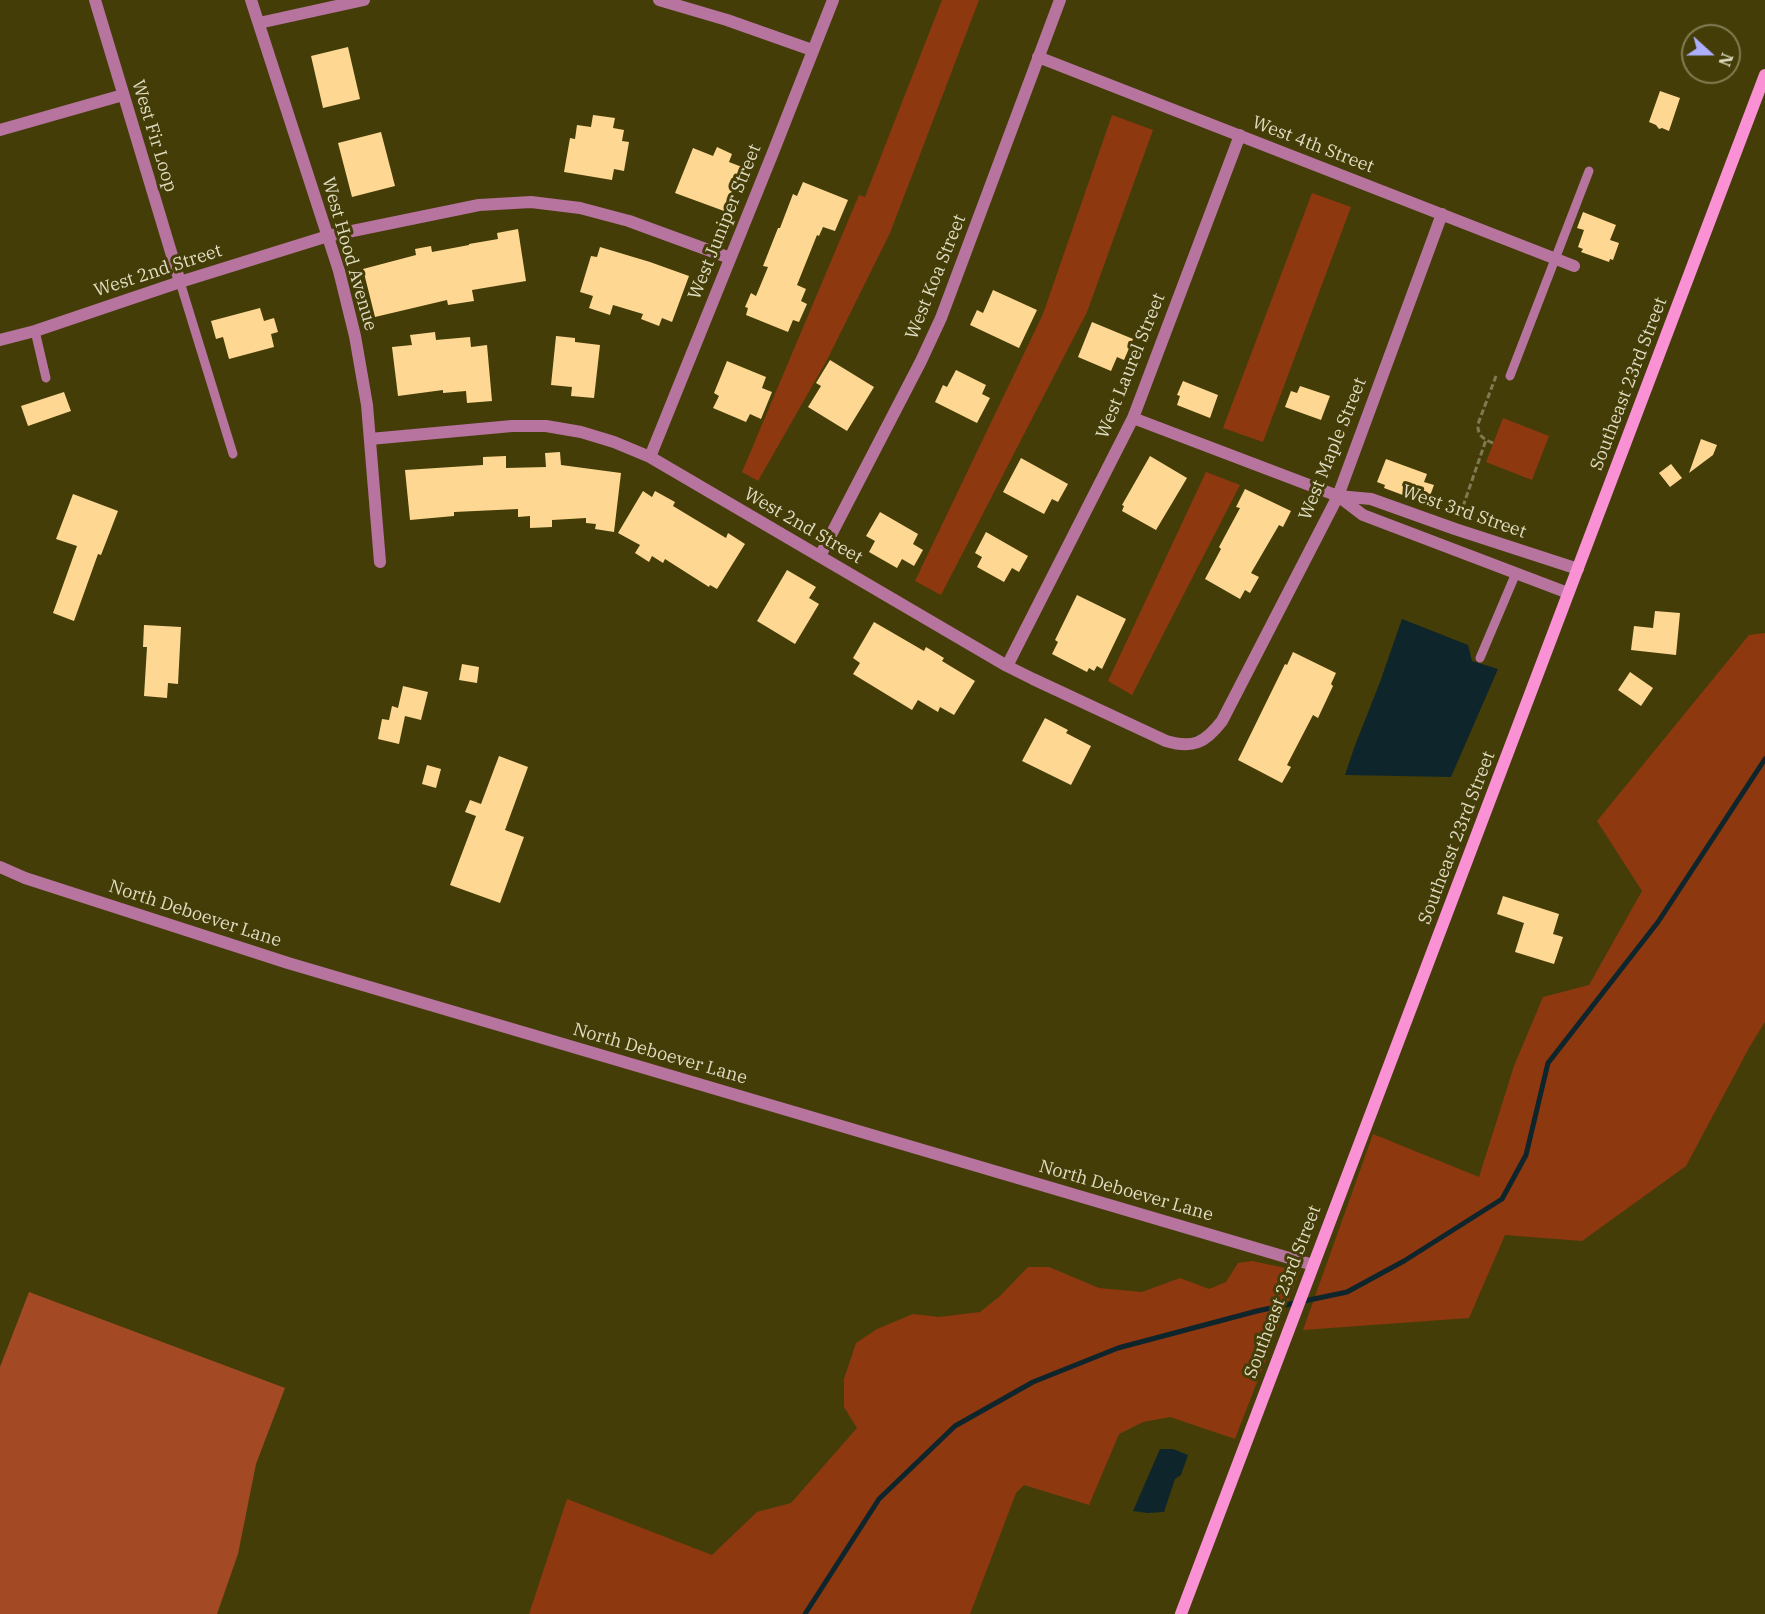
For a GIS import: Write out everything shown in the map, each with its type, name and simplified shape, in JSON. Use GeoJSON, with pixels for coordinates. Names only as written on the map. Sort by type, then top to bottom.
{"type":"FeatureCollection","features":[{"type":"Feature","properties":{"kind":"street","name":"West Fir Loop"},"geometry":{"type":"LineString","coordinates":[[95,0],[180,282]]}},
{"type":"Feature","properties":{"kind":"street","name":"West Hood Avenue"},"geometry":{"type":"LineString","coordinates":[[251,0],[339,271],[356,336],[367,405],[380,562]]}},
{"type":"Feature","properties":{"kind":"street"},"geometry":{"type":"LineString","coordinates":[[259,22],[364,0]]}},
{"type":"Feature","properties":{"kind":"street"},"geometry":{"type":"LineString","coordinates":[[659,0],[727,20],[812,50]]}},
{"type":"Feature","properties":{"kind":"street","name":"West Juniper Street"},"geometry":{"type":"LineString","coordinates":[[650,457],[832,0]]}},
{"type":"Feature","properties":{"kind":"street","name":"West Koa Street"},"geometry":{"type":"LineString","coordinates":[[820,556],[941,318],[1060,0]]}},
{"type":"Feature","properties":{"kind":"street","name":"West 4th Street"},"geometry":{"type":"LineString","coordinates":[[1038,57],[1574,266]]}},
{"type":"Feature","properties":{"kind":"street","name":"Southeast 23rd Street"},"geometry":{"type":"LineString","coordinates":[[1181,1614],[1765,75]]}},
{"type":"Feature","properties":{"kind":"street"},"geometry":{"type":"LineString","coordinates":[[0,130],[123,95]]}},
{"type":"Feature","properties":{"kind":"street","name":"West Laurel Street"},"geometry":{"type":"LineString","coordinates":[[1007,666],[1133,418],[1240,135]]}},
{"type":"Feature","properties":{"kind":"street"},"geometry":{"type":"LineString","coordinates":[[328,236],[479,205],[531,202],[580,208],[629,221],[730,258]]}},
{"type":"Feature","properties":{"kind":"street","name":"West Maple Street"},"geometry":{"type":"LineString","coordinates":[[1196,743],[1210,736],[1222,721],[1338,496],[1442,214]]}},
{"type":"Feature","properties":{"kind":"street","name":"West 2nd Street"},"geometry":{"type":"LineString","coordinates":[[0,340],[35,331],[180,282],[328,236]]}},
{"type":"Feature","properties":{"kind":"street","name":"West 3rd Street"},"geometry":{"type":"LineString","coordinates":[[1133,418],[1338,496],[1371,499],[1578,569]]}},
{"type":"Feature","properties":{"kind":"street","name":"West 2nd Street"},"geometry":{"type":"LineString","coordinates":[[370,439],[512,426],[546,426],[581,432],[614,442],[650,457],[1007,666],[1166,741],[1180,745],[1196,743]]}},
{"type":"Feature","properties":{"kind":"street","name":"West 3rd Street"},"geometry":{"type":"LineString","coordinates":[[1338,496],[1363,515],[1568,593]]}},
{"type":"Feature","properties":{"kind":"street","name":"North Deboever Lane"},"geometry":{"type":"LineString","coordinates":[[0,867],[25,878],[288,963],[1313,1265]]}},
{"type":"Feature","properties":{"kind":"lane"},"geometry":{"type":"LineString","coordinates":[[1510,376],[1589,171]]}},
{"type":"Feature","properties":{"kind":"lane"},"geometry":{"type":"LineString","coordinates":[[180,282],[233,454]]}},
{"type":"Feature","properties":{"kind":"lane"},"geometry":{"type":"LineString","coordinates":[[35,331],[46,378]]}},
{"type":"Feature","properties":{"kind":"lane"},"geometry":{"type":"LineString","coordinates":[[1480,658],[1516,573]]}},
{"type":"Feature","properties":{"kind":"path"},"geometry":{"type":"LineString","coordinates":[[1455,529],[1486,440]]}},
{"type":"Feature","properties":{"kind":"shaded area"},"geometry":{"type":"Polygon","coordinates":[[[942,0],[979,0],[890,233],[827,360],[758,481],[742,472],[859,195],[865,197],[942,0]]]}},
{"type":"Feature","properties":{"kind":"shaded area"},"geometry":{"type":"Polygon","coordinates":[[[1112,115],[1153,130],[1087,312],[941,595],[915,581],[1043,314],[1112,115]]]}},
{"type":"Feature","properties":{"kind":"shaded area"},"geometry":{"type":"Polygon","coordinates":[[[1312,193],[1351,207],[1263,442],[1223,428],[1312,193]]]}},
{"type":"Feature","properties":{"kind":"shaded area"},"geometry":{"type":"Polygon","coordinates":[[[1503,418],[1549,436],[1532,480],[1486,462],[1503,418]]]}},
{"type":"Feature","properties":{"kind":"shaded area"},"geometry":{"type":"Polygon","coordinates":[[[1206,472],[1240,485],[1132,695],[1108,681],[1206,472]]]}},
{"type":"Feature","properties":{"kind":"shaded area"},"geometry":{"type":"Polygon","coordinates":[[[1765,633],[1765,1022],[1686,1166],[1582,1241],[1505,1235],[1469,1318],[1303,1330],[1373,1134],[1479,1177],[1514,1066],[1543,997],[1589,985],[1642,891],[1597,821],[1749,635],[1765,633]]]}},
{"type":"Feature","properties":{"kind":"shaded area"},"geometry":{"type":"Polygon","coordinates":[[[1252,1261],[1300,1271],[1235,1439],[1170,1417],[1143,1422],[1119,1434],[1089,1505],[1024,1485],[1016,1493],[970,1614],[529,1614],[567,1499],[712,1555],[757,1512],[791,1503],[857,1428],[844,1407],[844,1379],[856,1343],[877,1329],[913,1314],[939,1317],[980,1312],[1000,1296],[1028,1267],[1049,1267],[1099,1288],[1142,1292],[1180,1278],[1209,1289],[1226,1282],[1238,1263],[1252,1261]]]}},
{"type":"Feature","properties":{"kind":"shaded area"},"geometry":{"type":"Polygon","coordinates":[[[29,1292],[285,1388],[256,1464],[238,1554],[217,1614],[0,1614],[0,1367],[29,1292]]]}},
{"type":"Feature","properties":{"kind":"water"},"geometry":{"type":"Polygon","coordinates":[[[1402,619],[1468,645],[1472,661],[1498,669],[1451,777],[1345,775],[1380,682],[1402,619]]]}},
{"type":"Feature","properties":{"kind":"water"},"geometry":{"type":"Polygon","coordinates":[[[1160,1449],[1173,1449],[1188,1455],[1181,1475],[1175,1479],[1164,1512],[1133,1511],[1160,1449]]]}},
{"type":"Feature","properties":{"kind":"building"},"geometry":{"type":"Polygon","coordinates":[[[348,47],[360,99],[323,108],[311,56],[348,47]]]}},
{"type":"Feature","properties":{"kind":"building"},"geometry":{"type":"Polygon","coordinates":[[[1660,91],[1680,98],[1669,131],[1659,129],[1649,122],[1660,91]]]}},
{"type":"Feature","properties":{"kind":"building"},"geometry":{"type":"Polygon","coordinates":[[[593,115],[615,118],[613,128],[624,130],[622,141],[629,142],[624,171],[614,169],[612,180],[564,172],[570,138],[575,139],[577,125],[591,127],[593,115]]]}},
{"type":"Feature","properties":{"kind":"building"},"geometry":{"type":"Polygon","coordinates":[[[381,132],[395,186],[352,197],[338,143],[381,132]]]}},
{"type":"Feature","properties":{"kind":"building"},"geometry":{"type":"Polygon","coordinates":[[[717,147],[732,154],[729,162],[742,167],[724,211],[675,193],[693,148],[713,156],[717,147]]]}},
{"type":"Feature","properties":{"kind":"building"},"geometry":{"type":"Polygon","coordinates":[[[803,182],[848,200],[835,231],[823,227],[819,236],[817,235],[797,285],[806,289],[801,301],[807,304],[799,322],[793,320],[788,332],[746,315],[748,308],[745,307],[751,293],[756,296],[768,267],[763,266],[778,228],[780,228],[793,194],[797,196],[803,182]]]}},
{"type":"Feature","properties":{"kind":"building"},"geometry":{"type":"Polygon","coordinates":[[[1583,212],[1616,225],[1610,240],[1619,243],[1613,260],[1610,259],[1609,262],[1581,252],[1583,249],[1578,247],[1584,230],[1577,228],[1583,212]]]}},
{"type":"Feature","properties":{"kind":"building"},"geometry":{"type":"Polygon","coordinates":[[[518,229],[526,281],[472,290],[474,301],[448,305],[447,300],[375,317],[363,269],[416,255],[415,249],[431,246],[432,252],[469,245],[498,239],[497,233],[518,229]]]}},
{"type":"Feature","properties":{"kind":"building"},"geometry":{"type":"Polygon","coordinates":[[[600,247],[689,276],[672,322],[662,318],[659,326],[641,319],[643,314],[613,305],[610,315],[589,308],[593,296],[580,292],[591,256],[597,257],[600,247]]]}},
{"type":"Feature","properties":{"kind":"building"},"geometry":{"type":"Polygon","coordinates":[[[993,290],[1037,310],[1019,348],[970,325],[977,310],[983,313],[993,290]]]}},
{"type":"Feature","properties":{"kind":"building"},"geometry":{"type":"Polygon","coordinates":[[[260,308],[264,321],[274,318],[278,332],[271,334],[274,347],[229,359],[223,337],[216,339],[211,321],[260,308]]]}},
{"type":"Feature","properties":{"kind":"building"},"geometry":{"type":"Polygon","coordinates":[[[1092,322],[1133,339],[1124,360],[1117,357],[1111,371],[1078,357],[1092,322]]]}},
{"type":"Feature","properties":{"kind":"building"},"geometry":{"type":"Polygon","coordinates":[[[435,332],[436,340],[470,337],[471,347],[487,345],[492,401],[467,403],[466,391],[443,393],[443,390],[398,396],[392,347],[412,345],[410,335],[435,332]]]}},
{"type":"Feature","properties":{"kind":"building"},"geometry":{"type":"Polygon","coordinates":[[[556,336],[575,338],[575,342],[600,345],[594,398],[571,396],[572,387],[551,385],[556,336]]]}},
{"type":"Feature","properties":{"kind":"building"},"geometry":{"type":"Polygon","coordinates":[[[830,360],[874,387],[847,431],[808,407],[821,386],[816,383],[830,360]]]}},
{"type":"Feature","properties":{"kind":"building"},"geometry":{"type":"Polygon","coordinates":[[[727,361],[766,377],[762,388],[772,392],[761,419],[750,414],[746,422],[713,408],[719,396],[714,393],[727,361]]]}},
{"type":"Feature","properties":{"kind":"building"},"geometry":{"type":"Polygon","coordinates":[[[956,370],[986,385],[982,394],[990,398],[977,423],[935,402],[943,385],[947,387],[956,370]]]}},
{"type":"Feature","properties":{"kind":"building"},"geometry":{"type":"Polygon","coordinates":[[[1183,381],[1218,395],[1210,418],[1177,405],[1180,396],[1177,395],[1183,381]]]}},
{"type":"Feature","properties":{"kind":"building"},"geometry":{"type":"Polygon","coordinates":[[[1300,386],[1330,396],[1321,420],[1285,407],[1291,391],[1297,393],[1300,386]]]}},
{"type":"Feature","properties":{"kind":"building"},"geometry":{"type":"Polygon","coordinates":[[[64,392],[71,411],[28,426],[21,406],[64,392]]]}},
{"type":"Feature","properties":{"kind":"building"},"geometry":{"type":"Polygon","coordinates":[[[1701,439],[1717,445],[1713,455],[1689,473],[1701,439]]]}},
{"type":"Feature","properties":{"kind":"building"},"geometry":{"type":"Polygon","coordinates":[[[560,452],[561,465],[621,473],[614,532],[595,529],[596,524],[586,523],[586,518],[552,520],[552,527],[530,528],[530,516],[518,517],[518,509],[454,512],[454,516],[410,520],[405,470],[483,465],[483,457],[506,456],[506,468],[546,467],[545,453],[560,452]]]}},
{"type":"Feature","properties":{"kind":"building"},"geometry":{"type":"Polygon","coordinates":[[[1150,456],[1187,478],[1156,530],[1122,511],[1124,506],[1122,505],[1150,456]]]}},
{"type":"Feature","properties":{"kind":"building"},"geometry":{"type":"Polygon","coordinates":[[[1021,458],[1068,484],[1058,502],[1052,499],[1044,514],[1003,492],[1021,458]]]}},
{"type":"Feature","properties":{"kind":"building"},"geometry":{"type":"Polygon","coordinates":[[[1386,459],[1427,474],[1424,482],[1434,485],[1427,504],[1384,488],[1385,485],[1377,482],[1386,459]]]}},
{"type":"Feature","properties":{"kind":"building"},"geometry":{"type":"Polygon","coordinates":[[[1671,464],[1682,478],[1670,487],[1659,473],[1671,464]]]}},
{"type":"Feature","properties":{"kind":"building"},"geometry":{"type":"Polygon","coordinates":[[[1245,489],[1291,511],[1283,527],[1279,525],[1251,573],[1259,577],[1250,593],[1245,590],[1240,599],[1205,579],[1240,508],[1236,507],[1245,489]]]}},
{"type":"Feature","properties":{"kind":"building"},"geometry":{"type":"Polygon","coordinates":[[[643,491],[652,497],[655,491],[675,502],[673,506],[726,538],[728,533],[745,544],[717,589],[710,585],[709,587],[665,559],[663,563],[652,556],[649,562],[635,553],[640,545],[618,533],[643,491]]]}},
{"type":"Feature","properties":{"kind":"building"},"geometry":{"type":"Polygon","coordinates":[[[73,494],[118,511],[101,555],[98,554],[74,621],[53,613],[77,546],[56,539],[73,494]]]}},
{"type":"Feature","properties":{"kind":"building"},"geometry":{"type":"Polygon","coordinates":[[[880,512],[918,534],[913,544],[923,550],[914,566],[902,559],[897,568],[869,552],[875,541],[866,536],[880,512]]]}},
{"type":"Feature","properties":{"kind":"building"},"geometry":{"type":"Polygon","coordinates":[[[986,532],[1028,556],[1019,572],[1012,568],[1004,582],[977,567],[982,557],[975,553],[986,532]]]}},
{"type":"Feature","properties":{"kind":"building"},"geometry":{"type":"Polygon","coordinates":[[[787,570],[816,587],[809,598],[819,604],[795,644],[757,621],[787,570]]]}},
{"type":"Feature","properties":{"kind":"building"},"geometry":{"type":"Polygon","coordinates":[[[1077,595],[1126,619],[1102,669],[1097,666],[1094,671],[1089,668],[1087,672],[1052,654],[1058,642],[1055,640],[1077,595]]]}},
{"type":"Feature","properties":{"kind":"building"},"geometry":{"type":"Polygon","coordinates":[[[1655,611],[1680,613],[1676,655],[1631,650],[1634,626],[1653,628],[1655,611]]]}},
{"type":"Feature","properties":{"kind":"building"},"geometry":{"type":"Polygon","coordinates":[[[874,622],[924,651],[926,647],[944,658],[942,661],[975,681],[954,715],[940,707],[938,712],[918,700],[912,710],[853,674],[860,663],[853,658],[874,622]]]}},
{"type":"Feature","properties":{"kind":"building"},"geometry":{"type":"Polygon","coordinates":[[[144,625],[181,627],[178,684],[168,683],[167,698],[144,696],[147,647],[143,647],[144,625]]]}},
{"type":"Feature","properties":{"kind":"building"},"geometry":{"type":"Polygon","coordinates":[[[1293,652],[1336,673],[1331,684],[1333,686],[1318,718],[1313,715],[1287,765],[1291,767],[1282,783],[1238,760],[1293,652]]]}},
{"type":"Feature","properties":{"kind":"building"},"geometry":{"type":"Polygon","coordinates":[[[462,664],[479,667],[477,683],[459,680],[462,664]]]}},
{"type":"Feature","properties":{"kind":"building"},"geometry":{"type":"Polygon","coordinates":[[[1630,672],[1653,688],[1641,706],[1618,690],[1630,672]]]}},
{"type":"Feature","properties":{"kind":"building"},"geometry":{"type":"Polygon","coordinates":[[[403,686],[428,692],[421,720],[405,716],[399,744],[378,739],[382,719],[389,720],[392,706],[398,708],[403,686]]]}},
{"type":"Feature","properties":{"kind":"building"},"geometry":{"type":"Polygon","coordinates":[[[1045,718],[1068,730],[1066,733],[1091,746],[1071,785],[1022,761],[1045,718]]]}},
{"type":"Feature","properties":{"kind":"building"},"geometry":{"type":"Polygon","coordinates":[[[499,756],[528,767],[505,830],[524,837],[500,903],[450,885],[476,816],[465,812],[470,800],[481,804],[499,756]]]}},
{"type":"Feature","properties":{"kind":"building"},"geometry":{"type":"Polygon","coordinates":[[[427,765],[441,769],[436,788],[422,784],[427,765]]]}},
{"type":"Feature","properties":{"kind":"building"},"geometry":{"type":"Polygon","coordinates":[[[1503,896],[1559,914],[1553,934],[1563,937],[1554,964],[1515,952],[1524,923],[1497,914],[1503,896]]]}},
{"type":"Feature","properties":{"kind":"waterway"},"geometry":{"type":"LineString","coordinates":[[805,1614],[879,1499],[955,1426],[1033,1382],[1118,1348],[1257,1311],[1347,1292],[1404,1261],[1502,1199],[1526,1155],[1548,1063],[1658,922],[1765,759]]}}]}
